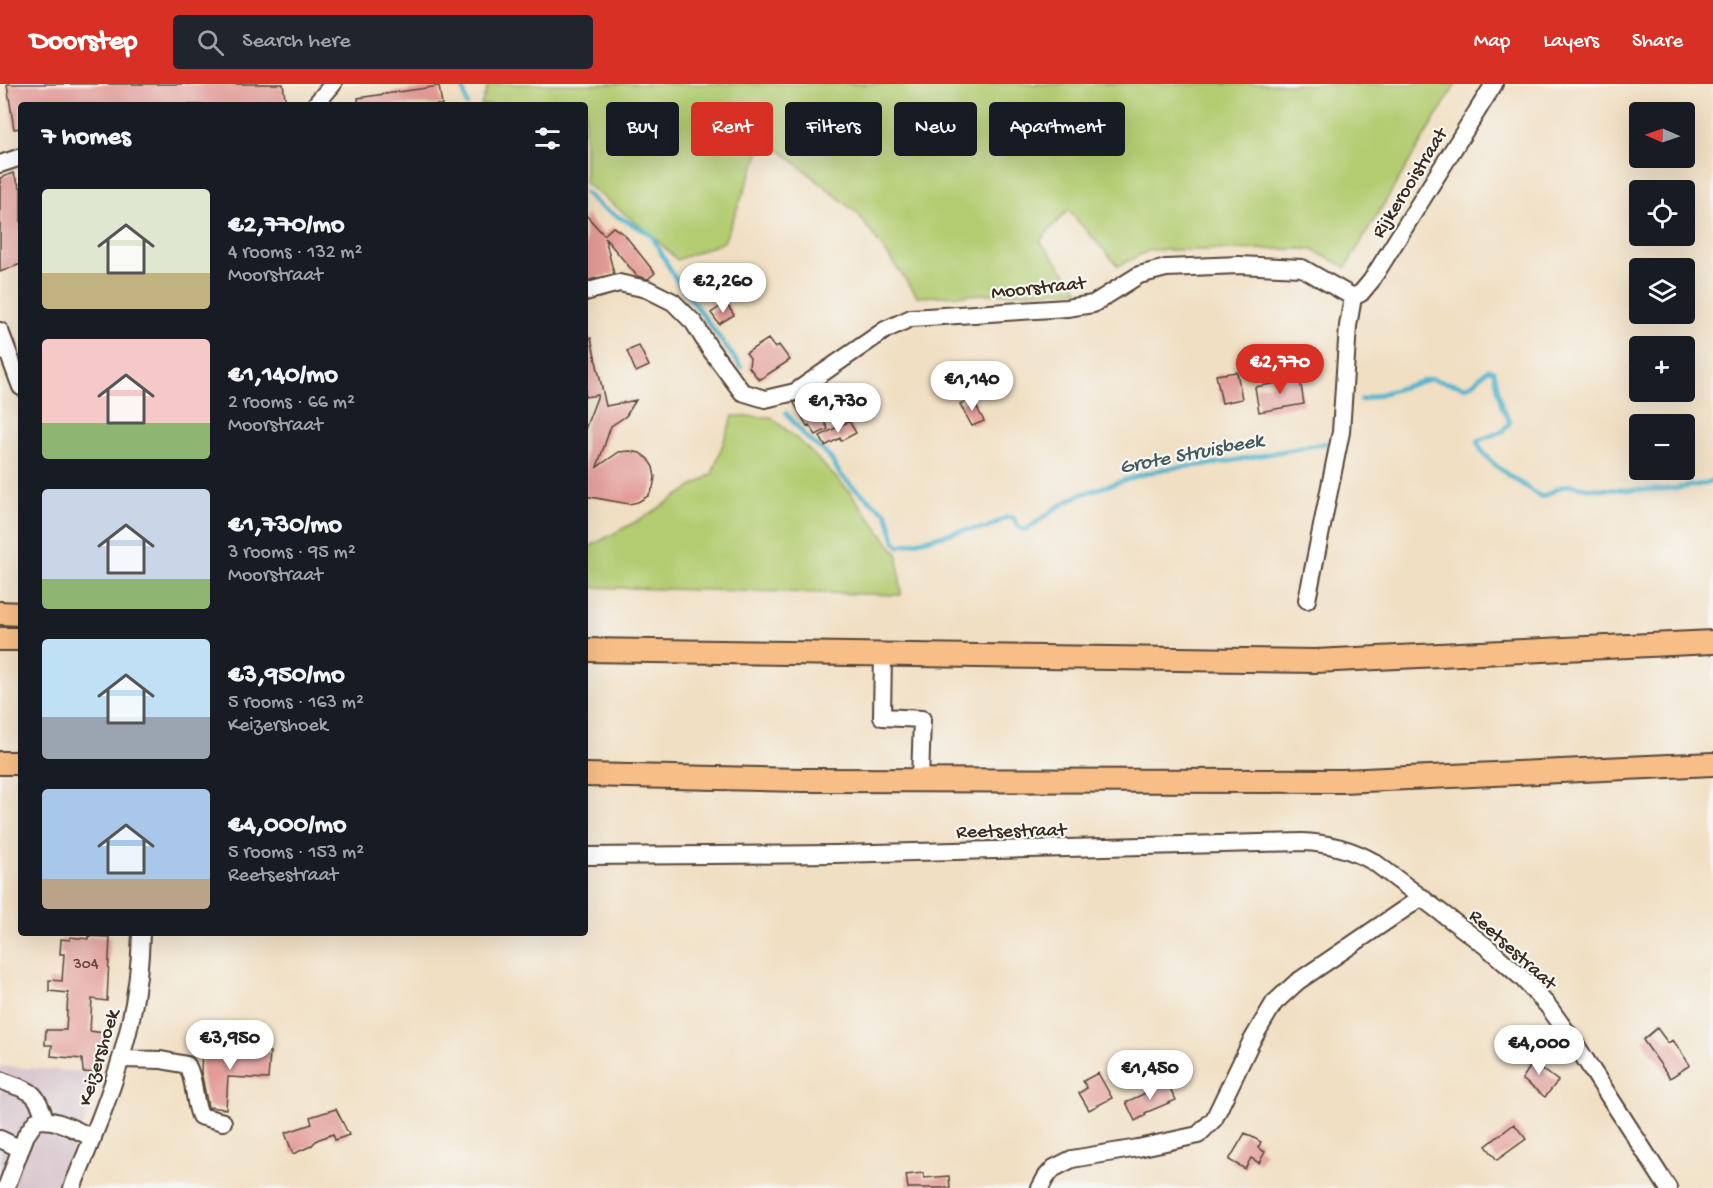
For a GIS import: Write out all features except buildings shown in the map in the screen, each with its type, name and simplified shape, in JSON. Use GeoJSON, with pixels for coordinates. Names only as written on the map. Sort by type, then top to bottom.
{"type":"FeatureCollection","features":[{"type":"Feature","properties":{"kind":"highway"},"geometry":{"type":"LineString","coordinates":[[0,613],[18,614]]}},
{"type":"Feature","properties":{"kind":"highway"},"geometry":{"type":"LineString","coordinates":[[0,639],[18,639]]}},
{"type":"Feature","properties":{"kind":"highway"},"geometry":{"type":"LineString","coordinates":[[588,650],[1315,661],[1713,642]]}},
{"type":"Feature","properties":{"kind":"highway"},"geometry":{"type":"LineString","coordinates":[[0,762],[18,763]]}},
{"type":"Feature","properties":{"kind":"highway"},"geometry":{"type":"LineString","coordinates":[[588,776],[1342,781],[1713,764]]}},
{"type":"Feature","properties":{"kind":"street"},"geometry":{"type":"LineString","coordinates":[[318,102],[333,84]]}},
{"type":"Feature","properties":{"kind":"street","name":"Rijkerooistraat"},"geometry":{"type":"LineString","coordinates":[[1353,297],[1361,293],[1371,281],[1494,84]]}},
{"type":"Feature","properties":{"kind":"street"},"geometry":{"type":"LineString","coordinates":[[0,164],[18,158]]}},
{"type":"Feature","properties":{"kind":"street","name":"Moorstraat"},"geometry":{"type":"LineString","coordinates":[[588,291],[619,283],[647,289],[673,302],[694,323],[742,392],[765,399],[795,392],[885,330],[911,318],[1067,308],[1093,304],[1139,275],[1166,268],[1239,265],[1302,268],[1353,297]]}},
{"type":"Feature","properties":{"kind":"street"},"geometry":{"type":"LineString","coordinates":[[1308,600],[1341,432],[1348,326],[1353,297]]}},
{"type":"Feature","properties":{"kind":"street"},"geometry":{"type":"LineString","coordinates":[[0,331],[18,379]]}},
{"type":"Feature","properties":{"kind":"street"},"geometry":{"type":"LineString","coordinates":[[883,654],[882,717],[922,719],[920,780]]}},
{"type":"Feature","properties":{"kind":"street","name":"Reetsestraat"},"geometry":{"type":"LineString","coordinates":[[588,856],[811,855],[1324,843],[1356,852],[1374,862],[1422,897],[1487,947],[1522,978],[1548,1006],[1576,1045],[1668,1188]]}},
{"type":"Feature","properties":{"kind":"street"},"geometry":{"type":"LineString","coordinates":[[1040,1188],[1054,1168],[1072,1159],[1198,1135],[1214,1119],[1251,1042],[1274,1003],[1297,982],[1422,897]]}},
{"type":"Feature","properties":{"kind":"street","name":"Keizershoek"},"geometry":{"type":"LineString","coordinates":[[72,1188],[122,1059],[136,999],[141,936]]}},
{"type":"Feature","properties":{"kind":"street"},"geometry":{"type":"LineString","coordinates":[[122,1059],[161,1060],[187,1065],[195,1085],[200,1116],[224,1122]]}},
{"type":"Feature","properties":{"kind":"street"},"geometry":{"type":"LineString","coordinates":[[0,1080],[34,1093],[45,1119]]}},
{"type":"Feature","properties":{"kind":"street"},"geometry":{"type":"LineString","coordinates":[[6,1188],[33,1124],[45,1119],[52,1120],[93,1138]]}},
{"type":"Feature","properties":{"kind":"street"},"geometry":{"type":"LineString","coordinates":[[0,1140],[21,1149]]}},
{"type":"Feature","properties":{"kind":"shaded area"},"geometry":{"type":"Polygon","coordinates":[[[0,1066],[97,1073],[85,1120],[56,1188],[0,1188],[0,1066]]]}},
{"type":"Feature","properties":{"kind":"green space"},"geometry":{"type":"Polygon","coordinates":[[[489,84],[1456,84],[1346,267],[1310,249],[1150,250],[1118,266],[1068,210],[1040,241],[1079,290],[918,297],[858,214],[787,156],[882,156],[882,102],[785,102],[785,154],[773,145],[773,102],[691,102],[691,156],[758,156],[724,242],[677,260],[653,236],[588,185],[588,102],[482,102],[489,84]]]}},
{"type":"Feature","properties":{"kind":"green space"},"geometry":{"type":"Polygon","coordinates":[[[733,416],[771,417],[803,444],[850,492],[898,555],[901,595],[588,587],[588,547],[648,515],[712,474],[733,416]]]}},
{"type":"Feature","properties":{"kind":"waterway","name":"Grote Struisbeek"},"geometry":{"type":"LineString","coordinates":[[462,84],[466,102]]}},
{"type":"Feature","properties":{"kind":"waterway","name":"Grote Struisbeek"},"geometry":{"type":"LineString","coordinates":[[588,196],[602,208],[652,236],[673,275],[741,367]]}},
{"type":"Feature","properties":{"kind":"waterway","name":"Grote Struisbeek"},"geometry":{"type":"LineString","coordinates":[[1361,400],[1430,379],[1466,387],[1474,383],[1488,369],[1494,371],[1502,408],[1510,422],[1503,431],[1477,441],[1495,465],[1541,497],[1562,486],[1570,485],[1586,488],[1651,490],[1699,485],[1713,481]]}},
{"type":"Feature","properties":{"kind":"waterway","name":"Grote Struisbeek"},"geometry":{"type":"LineString","coordinates":[[786,413],[807,438],[829,456],[840,474],[887,514],[895,541],[899,546],[964,530],[987,528],[1007,517],[1013,518],[1020,528],[1026,530],[1056,508],[1079,495],[1140,475],[1164,469],[1220,463],[1327,443]]}}]}
